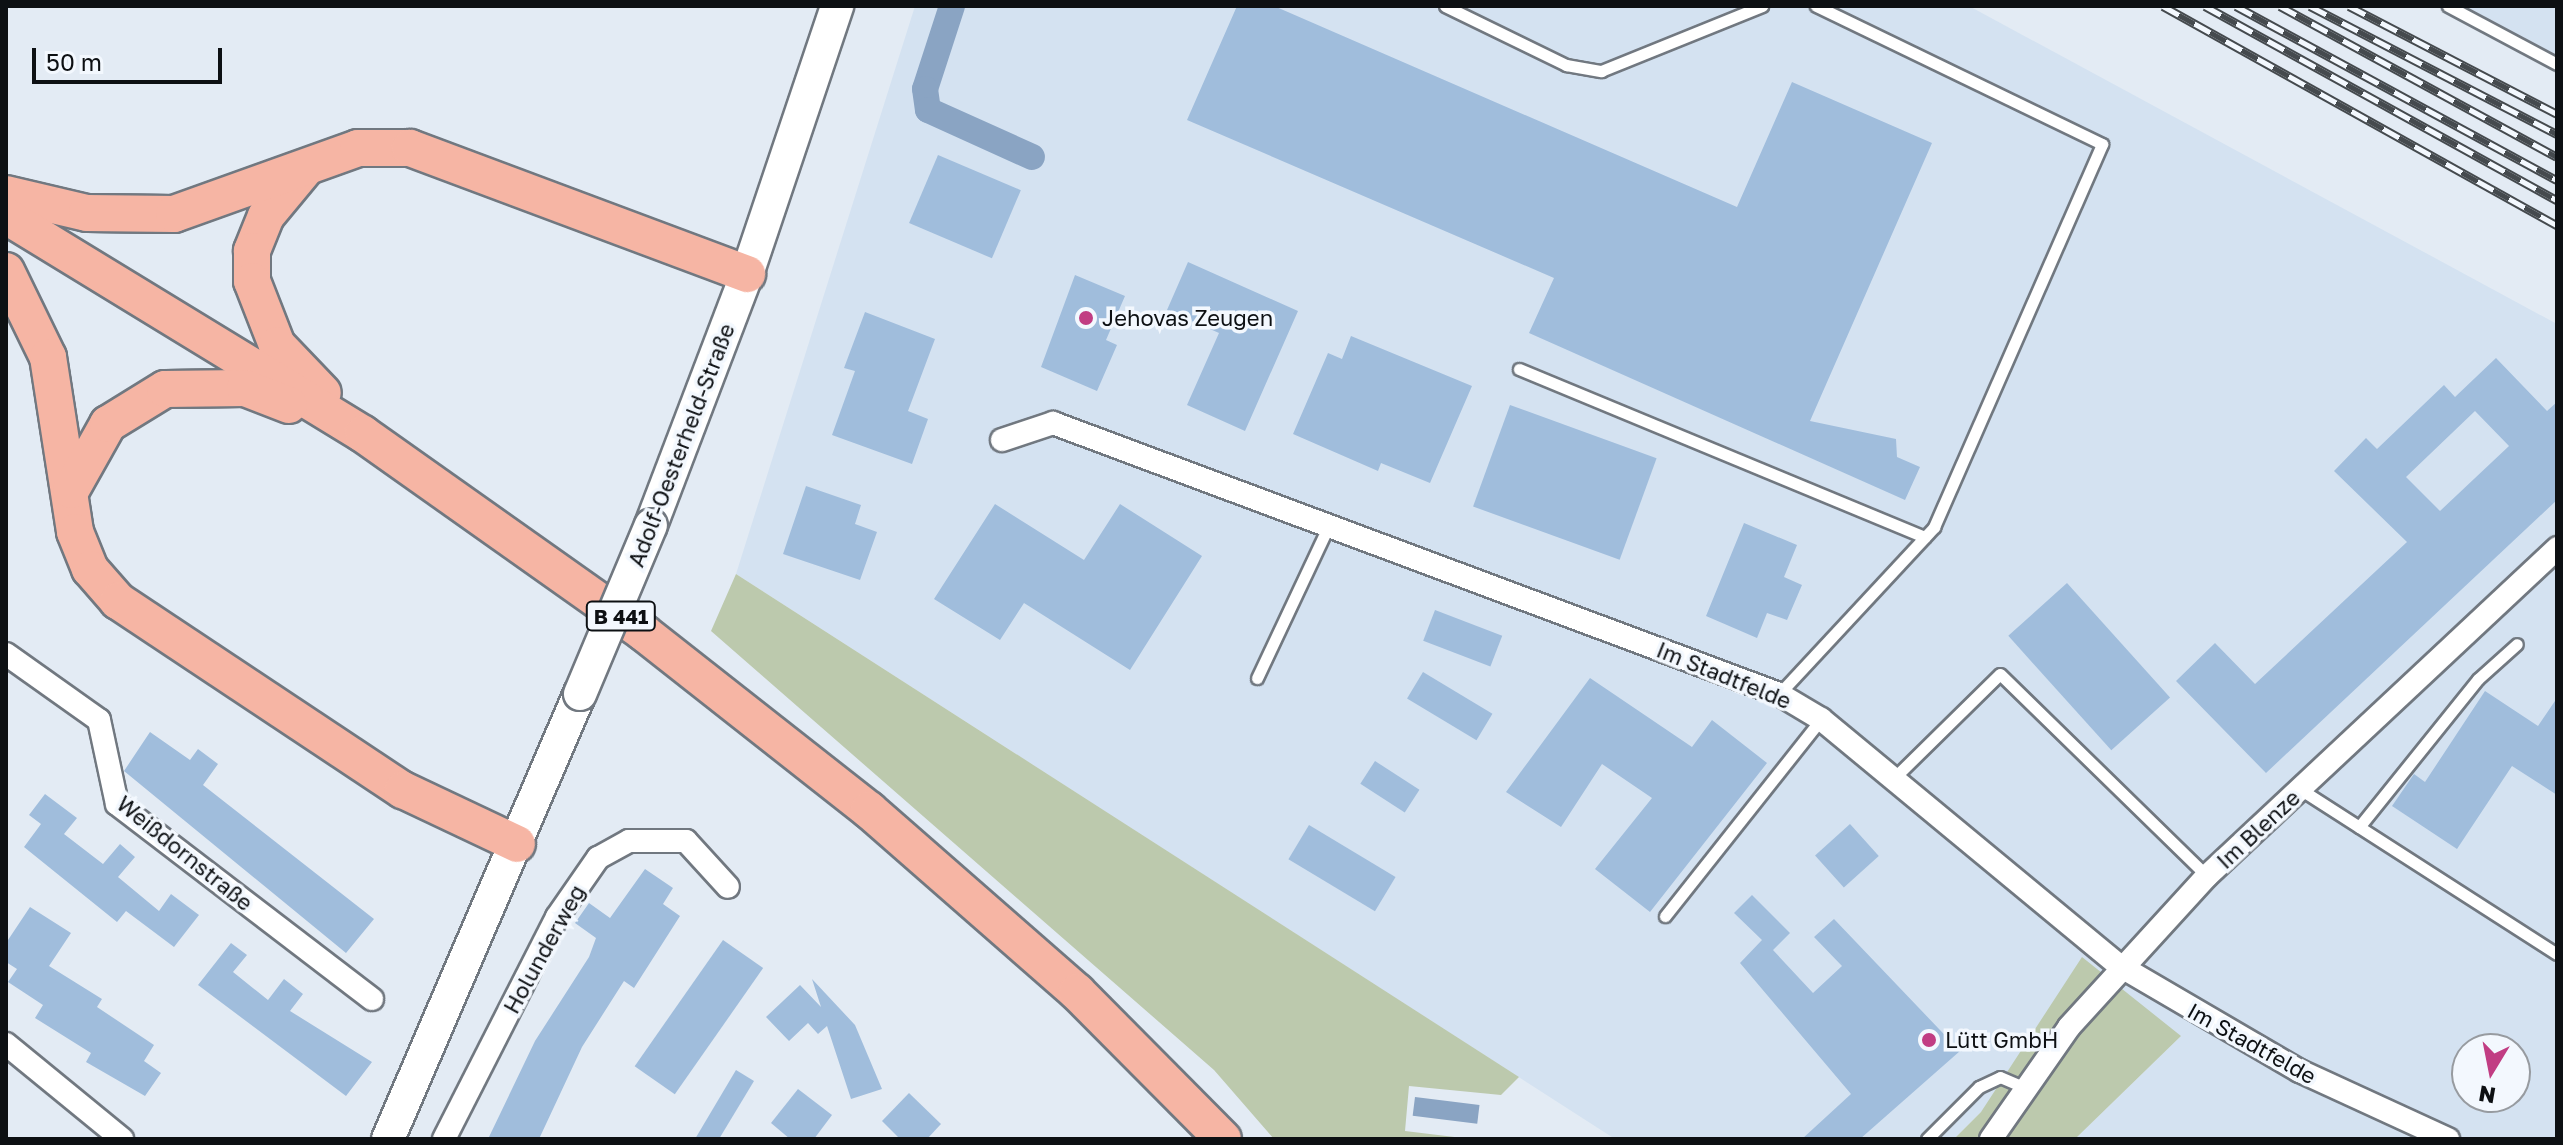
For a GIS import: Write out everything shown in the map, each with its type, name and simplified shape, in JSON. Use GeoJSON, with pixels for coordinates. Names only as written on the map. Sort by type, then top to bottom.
{"type":"FeatureCollection","features":[{"type":"Feature","properties":{"kind":"main road"},"geometry":{"type":"LineString","coordinates":[[6,194],[87,213],[174,214],[358,148],[410,148],[747,274]]}},
{"type":"Feature","properties":{"kind":"main road"},"geometry":{"type":"LineString","coordinates":[[308,165],[266,216],[252,251],[252,281],[277,345],[363,434]]}},
{"type":"Feature","properties":{"kind":"main road","name":"B 441"},"geometry":{"type":"LineString","coordinates":[[6,216],[363,434],[644,633],[869,810],[1077,992],[1223,1139]]}},
{"type":"Feature","properties":{"kind":"main road"},"geometry":{"type":"LineString","coordinates":[[6,271],[48,357],[71,490],[75,532],[90,569],[118,601],[403,790],[517,844]]}},
{"type":"Feature","properties":{"kind":"main road"},"geometry":{"type":"LineString","coordinates":[[71,490],[108,424],[165,389],[245,388],[363,434]]}},
{"type":"Feature","properties":{"kind":"street","name":"Adolf-Oesterheld-Straße"},"geometry":{"type":"LineString","coordinates":[[388,1139],[517,844],[651,525],[747,274],[837,6]]}},
{"type":"Feature","properties":{"kind":"street","name":"Im Stadtfelde"},"geometry":{"type":"LineString","coordinates":[[1002,440],[1053,423],[1779,694],[1821,719],[2120,966],[2300,1071],[2448,1139]]}},
{"type":"Feature","properties":{"kind":"street","name":"Im Blenze"},"geometry":{"type":"LineString","coordinates":[[1991,1139],[2026,1088],[2120,966],[2207,876],[2557,548]]}},
{"type":"Feature","properties":{"kind":"street","name":"Weißdornstraße"},"geometry":{"type":"LineString","coordinates":[[6,654],[99,720],[117,804],[372,999]]}},
{"type":"Feature","properties":{"kind":"street","name":"Holunderweg"},"geometry":{"type":"LineString","coordinates":[[444,1139],[557,917],[598,858],[629,841],[686,841],[728,887]]}},
{"type":"Feature","properties":{"kind":"street"},"geometry":{"type":"LineString","coordinates":[[6,1044],[118,1138]]}},
{"type":"Feature","properties":{"kind":"lane"},"geometry":{"type":"LineString","coordinates":[[1445,6],[1566,65],[1601,71],[1762,6]]}},
{"type":"Feature","properties":{"kind":"lane"},"geometry":{"type":"LineString","coordinates":[[1779,694],[1925,537],[2102,144],[1816,6]]}},
{"type":"Feature","properties":{"kind":"lane"},"geometry":{"type":"LineString","coordinates":[[2448,6],[2557,64]]}},
{"type":"Feature","properties":{"kind":"lane"},"geometry":{"type":"LineString","coordinates":[[1519,369],[1925,537]]}},
{"type":"Feature","properties":{"kind":"lane"},"geometry":{"type":"LineString","coordinates":[[1257,678],[1329,524]]}},
{"type":"Feature","properties":{"kind":"lane"},"geometry":{"type":"LineString","coordinates":[[2359,827],[2478,679],[2517,644]]}},
{"type":"Feature","properties":{"kind":"lane"},"geometry":{"type":"LineString","coordinates":[[1894,778],[2000,674],[2207,876]]}},
{"type":"Feature","properties":{"kind":"lane"},"geometry":{"type":"LineString","coordinates":[[1665,916],[1821,719]]}},
{"type":"Feature","properties":{"kind":"lane"},"geometry":{"type":"LineString","coordinates":[[2300,789],[2557,954]]}},
{"type":"Feature","properties":{"kind":"lane"},"geometry":{"type":"LineString","coordinates":[[1927,1139],[1979,1087],[2000,1077],[2026,1088]]}},
{"type":"Feature","properties":{"kind":"shaded area"},"geometry":{"type":"Polygon","coordinates":[[[915,6],[1969,6],[2557,324],[2557,1139],[2075,1139],[2181,1036],[1981,1112],[1954,1139],[1615,1139],[736,574],[915,6]]]}},
{"type":"Feature","properties":{"kind":"shaded area"},"geometry":{"type":"Polygon","coordinates":[[[2437,6],[2557,6],[2557,72],[2437,6]]]}},
{"type":"Feature","properties":{"kind":"green space"},"geometry":{"type":"Polygon","coordinates":[[[736,574],[1519,1077],[1501,1095],[1409,1086],[1405,1131],[1471,1139],[1274,1139],[1214,1070],[711,631],[736,574]]]}},
{"type":"Feature","properties":{"kind":"green space"},"geometry":{"type":"Polygon","coordinates":[[[2082,957],[2181,1036],[2075,1139],[1954,1139],[1981,1112],[2082,957]]]}},
{"type":"Feature","properties":{"kind":"water"},"geometry":{"type":"Polygon","coordinates":[[[1415,1097],[1480,1105],[1477,1124],[1413,1116],[1415,1097]]]}},
{"type":"Feature","properties":{"kind":"building"},"geometry":{"type":"Polygon","coordinates":[[[1237,6],[1274,6],[1737,207],[1792,82],[1932,143],[1810,421],[1896,439],[1897,457],[1920,467],[1905,500],[1529,333],[1554,278],[1187,120],[1237,6]]]}},
{"type":"Feature","properties":{"kind":"building"},"geometry":{"type":"Polygon","coordinates":[[[938,155],[1021,190],[992,258],[909,223],[938,155]]]}},
{"type":"Feature","properties":{"kind":"building"},"geometry":{"type":"Polygon","coordinates":[[[1188,262],[1298,311],[1245,431],[1187,405],[1219,333],[1167,310],[1188,262]]]}},
{"type":"Feature","properties":{"kind":"building","name":"Jehovas Zeugen"},"geometry":{"type":"Polygon","coordinates":[[[1075,275],[1125,296],[1106,340],[1117,345],[1097,391],[1041,367],[1075,275]]]}},
{"type":"Feature","properties":{"kind":"building"},"geometry":{"type":"Polygon","coordinates":[[[865,312],[935,339],[908,411],[928,419],[912,464],[832,435],[855,371],[844,368],[865,312]]]}},
{"type":"Feature","properties":{"kind":"building"},"geometry":{"type":"Polygon","coordinates":[[[1351,336],[1472,386],[1430,483],[1381,463],[1378,471],[1293,434],[1328,353],[1342,359],[1351,336]]]}},
{"type":"Feature","properties":{"kind":"building"},"geometry":{"type":"Polygon","coordinates":[[[2496,358],[2547,411],[2557,402],[2557,500],[2266,773],[2176,681],[2215,643],[2255,684],[2407,542],[2334,471],[2366,438],[2377,449],[2444,385],[2455,397],[2496,358]],[[2475,411],[2406,477],[2440,511],[2509,446],[2475,411]]]}},
{"type":"Feature","properties":{"kind":"building"},"geometry":{"type":"Polygon","coordinates":[[[1510,405],[1657,458],[1620,560],[1473,506],[1510,405]]]}},
{"type":"Feature","properties":{"kind":"building"},"geometry":{"type":"Polygon","coordinates":[[[806,486],[861,505],[855,524],[877,532],[860,580],[783,554],[806,486]]]}},
{"type":"Feature","properties":{"kind":"building"},"geometry":{"type":"Polygon","coordinates":[[[995,504],[1084,560],[1120,504],[1202,556],[1130,670],[1024,603],[1000,640],[934,599],[995,504]]]}},
{"type":"Feature","properties":{"kind":"building"},"geometry":{"type":"Polygon","coordinates":[[[1744,523],[1797,545],[1784,577],[1802,585],[1787,620],[1767,613],[1757,638],[1706,616],[1744,523]]]}},
{"type":"Feature","properties":{"kind":"building"},"geometry":{"type":"Polygon","coordinates":[[[2067,583],[2170,697],[2111,750],[2008,636],[2067,583]]]}},
{"type":"Feature","properties":{"kind":"building"},"geometry":{"type":"Polygon","coordinates":[[[1435,610],[1502,636],[1490,667],[1423,641],[1435,610]]]}},
{"type":"Feature","properties":{"kind":"building"},"geometry":{"type":"Polygon","coordinates":[[[1423,672],[1492,714],[1476,740],[1407,699],[1423,672]]]}},
{"type":"Feature","properties":{"kind":"building"},"geometry":{"type":"Polygon","coordinates":[[[1590,678],[1692,747],[1712,720],[1767,763],[1650,912],[1595,869],[1652,798],[1602,764],[1561,827],[1506,792],[1590,678]]]}},
{"type":"Feature","properties":{"kind":"building"},"geometry":{"type":"Polygon","coordinates":[[[2485,691],[2538,726],[2557,698],[2557,795],[2512,766],[2457,849],[2392,806],[2414,774],[2425,782],[2485,691]]]}},
{"type":"Feature","properties":{"kind":"building"},"geometry":{"type":"Polygon","coordinates":[[[150,732],[190,760],[198,749],[218,764],[203,785],[374,919],[346,953],[124,771],[150,732]]]}},
{"type":"Feature","properties":{"kind":"building"},"geometry":{"type":"Polygon","coordinates":[[[1375,761],[1419,790],[1405,813],[1360,784],[1375,761]]]}},
{"type":"Feature","properties":{"kind":"building"},"geometry":{"type":"Polygon","coordinates":[[[45,794],[77,818],[64,834],[103,864],[120,844],[135,857],[118,877],[159,911],[171,894],[199,915],[174,947],[126,911],[117,922],[24,847],[41,824],[29,815],[45,794]]]}},
{"type":"Feature","properties":{"kind":"building"},"geometry":{"type":"Polygon","coordinates":[[[1850,824],[1879,856],[1844,887],[1815,855],[1850,824]]]}},
{"type":"Feature","properties":{"kind":"building"},"geometry":{"type":"Polygon","coordinates":[[[1309,825],[1396,877],[1375,911],[1288,859],[1309,825]]]}},
{"type":"Feature","properties":{"kind":"building"},"geometry":{"type":"Polygon","coordinates":[[[645,869],[673,888],[663,904],[680,916],[634,988],[624,981],[582,1047],[539,1139],[488,1139],[535,1041],[589,957],[596,938],[575,923],[589,903],[610,918],[645,869]]]}},
{"type":"Feature","properties":{"kind":"building"},"geometry":{"type":"Polygon","coordinates":[[[1752,895],[1790,933],[1773,950],[1813,993],[1842,966],[1814,937],[1834,919],[1960,1051],[1860,1139],[1802,1139],[1851,1094],[1740,963],[1762,940],[1734,913],[1752,895]]]}},
{"type":"Feature","properties":{"kind":"building"},"geometry":{"type":"Polygon","coordinates":[[[30,907],[71,933],[49,966],[102,999],[97,1007],[154,1045],[144,1061],[161,1073],[145,1096],[86,1062],[91,1053],[35,1018],[43,1005],[8,982],[17,969],[6,962],[6,943],[30,907]]]}},
{"type":"Feature","properties":{"kind":"building"},"geometry":{"type":"Polygon","coordinates":[[[723,940],[763,968],[675,1094],[635,1066],[723,940]]]}},
{"type":"Feature","properties":{"kind":"building"},"geometry":{"type":"Polygon","coordinates":[[[231,943],[247,955],[233,972],[268,1000],[284,979],[303,994],[290,1011],[372,1062],[346,1096],[198,985],[231,943]]]}},
{"type":"Feature","properties":{"kind":"building"},"geometry":{"type":"Polygon","coordinates":[[[812,979],[855,1025],[882,1089],[851,1099],[827,1026],[818,1034],[808,1023],[789,1041],[766,1017],[800,985],[821,1007],[812,979]]]}},
{"type":"Feature","properties":{"kind":"building"},"geometry":{"type":"Polygon","coordinates":[[[736,1070],[754,1081],[719,1139],[695,1139],[736,1070]]]}},
{"type":"Feature","properties":{"kind":"building"},"geometry":{"type":"Polygon","coordinates":[[[798,1089],[832,1115],[814,1139],[790,1139],[771,1123],[798,1089]]]}},
{"type":"Feature","properties":{"kind":"building"},"geometry":{"type":"Polygon","coordinates":[[[909,1093],[941,1124],[927,1139],[900,1139],[882,1121],[909,1093]]]}},
{"type":"Feature","properties":{"kind":"waterway"},"geometry":{"type":"LineString","coordinates":[[952,6],[925,89],[928,110],[1032,157]]}},
{"type":"Feature","properties":{"kind":"railway"},"geometry":{"type":"LineString","coordinates":[[2163,6],[2557,225]]}},
{"type":"Feature","properties":{"kind":"railway"},"geometry":{"type":"LineString","coordinates":[[2205,6],[2557,200]]}},
{"type":"Feature","properties":{"kind":"railway"},"geometry":{"type":"LineString","coordinates":[[2236,6],[2557,180]]}},
{"type":"Feature","properties":{"kind":"railway"},"geometry":{"type":"LineString","coordinates":[[2280,6],[2557,157]]}},
{"type":"Feature","properties":{"kind":"railway"},"geometry":{"type":"LineString","coordinates":[[2310,6],[2557,134]]}},
{"type":"Feature","properties":{"kind":"railway"},"geometry":{"type":"LineString","coordinates":[[2349,6],[2557,114]]}},
{"type":"Feature","properties":{"kind":"place","name":"Jehovas Zeugen"},"geometry":{"type":"Point","coordinates":[1086,318]}},
{"type":"Feature","properties":{"kind":"place","name":"Lütt GmbH"},"geometry":{"type":"Point","coordinates":[1929,1040]}}]}
